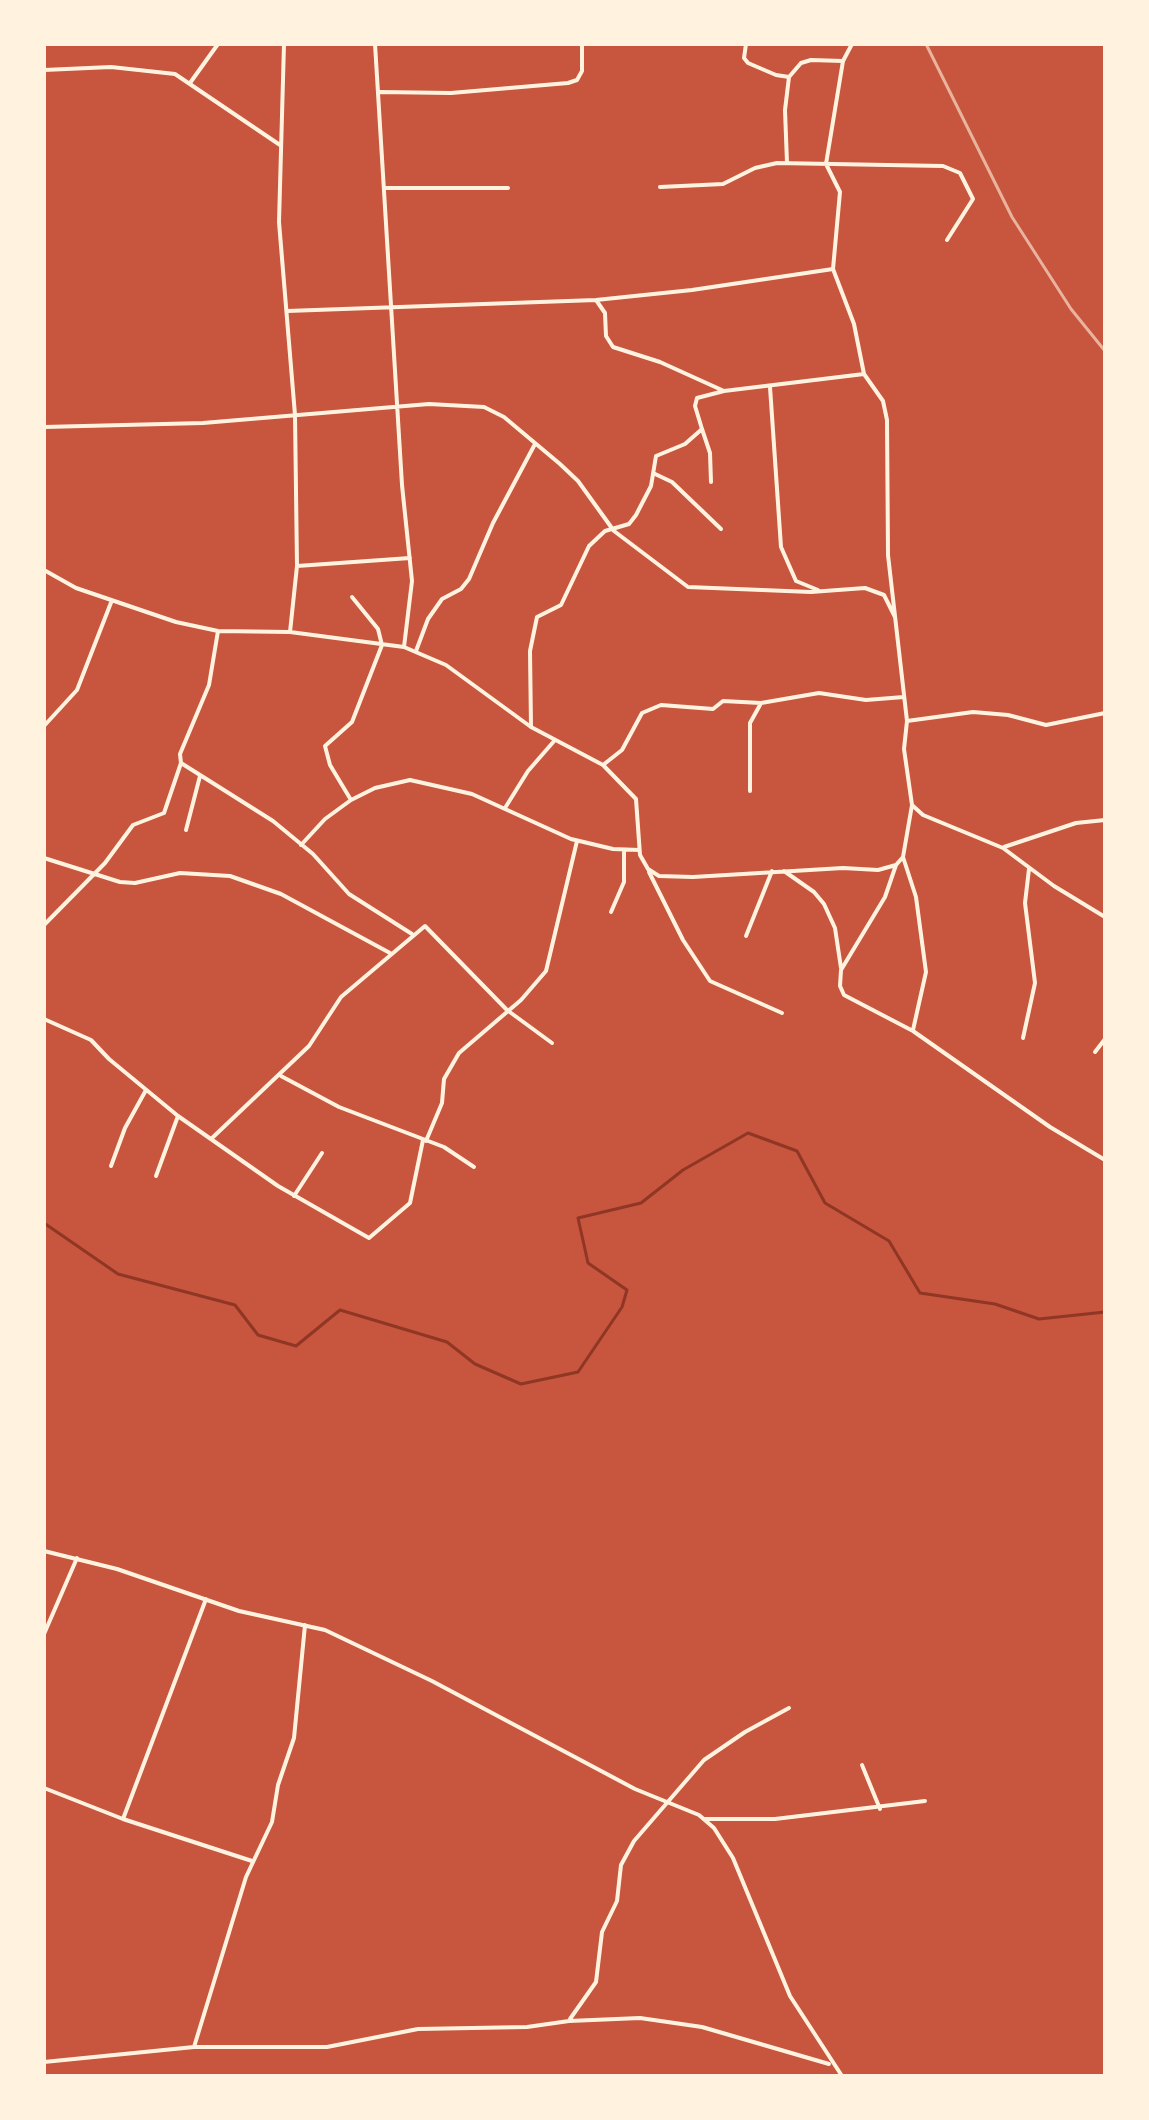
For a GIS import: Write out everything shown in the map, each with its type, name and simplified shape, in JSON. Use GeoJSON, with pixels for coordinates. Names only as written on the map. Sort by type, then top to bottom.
{"type":"FeatureCollection","features":[{"type":"Feature","properties":{"kind":"street"},"geometry":{"type":"LineString","coordinates":[[190,83],[218,44]]}},
{"type":"Feature","properties":{"kind":"street"},"geometry":{"type":"LineString","coordinates":[[284,44],[279,231],[295,415],[297,566],[290,632]]}},
{"type":"Feature","properties":{"kind":"street"},"geometry":{"type":"LineString","coordinates":[[375,44],[410,558],[412,602],[404,647]]}},
{"type":"Feature","properties":{"kind":"street"},"geometry":{"type":"LineString","coordinates":[[380,92],[451,93],[568,83],[577,80],[582,71],[582,44]]}},
{"type":"Feature","properties":{"kind":"street"},"geometry":{"type":"LineString","coordinates":[[746,44],[744,58],[748,63],[789,77]]}},
{"type":"Feature","properties":{"kind":"street"},"geometry":{"type":"LineString","coordinates":[[852,44],[843,61],[826,164],[840,192],[833,269],[854,324],[864,374],[883,401],[887,420],[886,506],[907,721],[904,749],[912,805],[903,857],[916,897],[926,972],[913,1031]]}},
{"type":"Feature","properties":{"kind":"street"},"geometry":{"type":"LineString","coordinates":[[787,163],[785,110],[789,77],[801,63],[811,60],[843,61]]}},
{"type":"Feature","properties":{"kind":"street"},"geometry":{"type":"LineString","coordinates":[[44,70],[87,66],[140,68],[175,74],[280,145]]}},
{"type":"Feature","properties":{"kind":"street"},"geometry":{"type":"LineString","coordinates":[[660,187],[723,184],[755,168],[787,163],[954,168],[973,199],[947,240]]}},
{"type":"Feature","properties":{"kind":"street"},"geometry":{"type":"LineString","coordinates":[[385,188],[508,188]]}},
{"type":"Feature","properties":{"kind":"street"},"geometry":{"type":"LineString","coordinates":[[287,311],[596,300],[692,290],[833,269]]}},
{"type":"Feature","properties":{"kind":"street"},"geometry":{"type":"LineString","coordinates":[[596,300],[605,313],[606,336],[613,347],[660,362],[724,391]]}},
{"type":"Feature","properties":{"kind":"street"},"geometry":{"type":"LineString","coordinates":[[711,482],[710,453],[695,406],[697,398],[724,391],[864,374]]}},
{"type":"Feature","properties":{"kind":"street"},"geometry":{"type":"LineString","coordinates":[[770,387],[781,547],[796,581],[821,591]]}},
{"type":"Feature","properties":{"kind":"street"},"geometry":{"type":"LineString","coordinates":[[44,427],[182,424],[398,407],[484,407],[504,417],[578,481],[614,531],[695,589],[877,591],[884,595],[895,617]]}},
{"type":"Feature","properties":{"kind":"street"},"geometry":{"type":"LineString","coordinates":[[531,727],[530,651],[537,617],[561,605],[589,546],[605,531],[614,531],[636,515],[651,486],[656,456],[685,444],[702,429]]}},
{"type":"Feature","properties":{"kind":"street"},"geometry":{"type":"LineString","coordinates":[[416,651],[428,619],[442,599],[461,589],[476,567],[493,523],[535,444]]}},
{"type":"Feature","properties":{"kind":"street"},"geometry":{"type":"LineString","coordinates":[[653,473],[672,482],[721,529]]}},
{"type":"Feature","properties":{"kind":"street"},"geometry":{"type":"LineString","coordinates":[[297,566],[410,558]]}},
{"type":"Feature","properties":{"kind":"street"},"geometry":{"type":"LineString","coordinates":[[44,570],[76,588],[176,622],[218,631],[290,632],[404,647],[446,665],[531,727],[603,765],[636,799],[639,850],[683,940],[710,981],[782,1013]]}},
{"type":"Feature","properties":{"kind":"street"},"geometry":{"type":"LineString","coordinates":[[351,800],[330,765],[325,746],[329,739],[340,735],[352,722],[382,645],[378,629],[352,597]]}},
{"type":"Feature","properties":{"kind":"street"},"geometry":{"type":"LineString","coordinates":[[44,726],[77,690],[112,600]]}},
{"type":"Feature","properties":{"kind":"street"},"geometry":{"type":"LineString","coordinates":[[44,925],[95,874],[133,825],[164,813],[181,763],[180,754],[209,685],[218,631]]}},
{"type":"Feature","properties":{"kind":"street"},"geometry":{"type":"LineString","coordinates":[[603,765],[622,750],[639,717],[649,709],[675,705],[713,709],[728,700],[761,703],[819,693],[866,700],[904,697]]}},
{"type":"Feature","properties":{"kind":"street"},"geometry":{"type":"LineString","coordinates":[[750,791],[750,723],[761,703]]}},
{"type":"Feature","properties":{"kind":"street"},"geometry":{"type":"LineString","coordinates":[[907,721],[973,712],[1008,715],[1046,725],[1105,713]]}},
{"type":"Feature","properties":{"kind":"street"},"geometry":{"type":"LineString","coordinates":[[505,808],[528,771],[555,740]]}},
{"type":"Feature","properties":{"kind":"street"},"geometry":{"type":"LineString","coordinates":[[181,763],[259,811],[301,845],[349,894],[412,934]]}},
{"type":"Feature","properties":{"kind":"street"},"geometry":{"type":"LineString","coordinates":[[186,830],[200,776]]}},
{"type":"Feature","properties":{"kind":"street"},"geometry":{"type":"LineString","coordinates":[[301,845],[325,819],[351,800],[375,788],[410,780],[472,794],[577,840],[624,851],[639,850]]}},
{"type":"Feature","properties":{"kind":"street"},"geometry":{"type":"LineString","coordinates":[[912,805],[923,815],[1003,848],[1029,869],[1105,917]]}},
{"type":"Feature","properties":{"kind":"street"},"geometry":{"type":"LineString","coordinates":[[1003,848],[1076,823],[1105,820]]}},
{"type":"Feature","properties":{"kind":"street"},"geometry":{"type":"LineString","coordinates":[[44,1019],[91,1040],[178,1116],[294,1196],[363,1236],[373,1237],[410,1203],[424,1140],[453,1062],[546,971],[577,840]]}},
{"type":"Feature","properties":{"kind":"street"},"geometry":{"type":"LineString","coordinates":[[611,912],[624,882],[624,851]]}},
{"type":"Feature","properties":{"kind":"street"},"geometry":{"type":"LineString","coordinates":[[841,970],[885,897],[896,865],[903,857]]}},
{"type":"Feature","properties":{"kind":"street"},"geometry":{"type":"LineString","coordinates":[[44,858],[135,883],[180,873],[230,876],[281,894],[391,953]]}},
{"type":"Feature","properties":{"kind":"street"},"geometry":{"type":"LineString","coordinates":[[648,869],[659,876],[685,877],[784,870],[878,870],[896,865]]}},
{"type":"Feature","properties":{"kind":"street"},"geometry":{"type":"LineString","coordinates":[[1023,1038],[1035,983],[1025,903],[1029,869]]}},
{"type":"Feature","properties":{"kind":"street"},"geometry":{"type":"LineString","coordinates":[[784,870],[814,892],[824,904],[835,928],[840,986],[847,999],[913,1031],[1050,1127],[1105,1160]]}},
{"type":"Feature","properties":{"kind":"street"},"geometry":{"type":"LineString","coordinates":[[746,936],[772,871]]}},
{"type":"Feature","properties":{"kind":"street"},"geometry":{"type":"LineString","coordinates":[[211,1139],[281,1076],[315,1040],[341,997],[425,926],[507,1010],[552,1043]]}},
{"type":"Feature","properties":{"kind":"street"},"geometry":{"type":"LineString","coordinates":[[1095,1052],[1105,1039]]}},
{"type":"Feature","properties":{"kind":"street"},"geometry":{"type":"LineString","coordinates":[[281,1076],[339,1107],[444,1147],[474,1167]]}},
{"type":"Feature","properties":{"kind":"street"},"geometry":{"type":"LineString","coordinates":[[111,1166],[125,1128],[146,1090]]}},
{"type":"Feature","properties":{"kind":"street"},"geometry":{"type":"LineString","coordinates":[[156,1176],[178,1116]]}},
{"type":"Feature","properties":{"kind":"street"},"geometry":{"type":"LineString","coordinates":[[294,1196],[322,1153]]}},
{"type":"Feature","properties":{"kind":"street"},"geometry":{"type":"LineString","coordinates":[[44,1551],[77,1558],[252,1615],[335,1634],[432,1681],[664,1803],[705,1819],[757,1820],[880,1809],[925,1801]]}},
{"type":"Feature","properties":{"kind":"street"},"geometry":{"type":"LineString","coordinates":[[44,1634],[77,1558]]}},
{"type":"Feature","properties":{"kind":"street"},"geometry":{"type":"LineString","coordinates":[[123,1819],[206,1599]]}},
{"type":"Feature","properties":{"kind":"street"},"geometry":{"type":"LineString","coordinates":[[194,2047],[252,1861],[272,1822],[278,1785],[297,1726],[305,1625]]}},
{"type":"Feature","properties":{"kind":"street"},"geometry":{"type":"LineString","coordinates":[[569,2021],[590,1995],[596,1982],[602,1932],[617,1901],[621,1865],[634,1841],[704,1760],[745,1732],[789,1708]]}},
{"type":"Feature","properties":{"kind":"street"},"geometry":{"type":"LineString","coordinates":[[862,1765],[880,1809]]}},
{"type":"Feature","properties":{"kind":"street"},"geometry":{"type":"LineString","coordinates":[[44,1788],[123,1819],[252,1861]]}},
{"type":"Feature","properties":{"kind":"street"},"geometry":{"type":"LineString","coordinates":[[705,1819],[733,1858],[790,1996],[831,2064],[842,2076]]}},
{"type":"Feature","properties":{"kind":"street"},"geometry":{"type":"LineString","coordinates":[[44,2062],[194,2047],[327,2047],[418,2029],[502,2028],[569,2021],[659,2019],[831,2064]]}},
{"type":"Feature","properties":{"kind":"waterway"},"geometry":{"type":"LineString","coordinates":[[44,1223],[118,1274],[235,1305],[258,1335],[296,1346],[340,1310],[447,1342],[475,1364],[521,1384],[578,1372],[622,1307],[627,1290],[588,1263],[578,1218],[641,1203],[683,1170],[748,1133],[797,1151],[825,1203],[889,1241],[920,1293],[995,1304],[1039,1319],[1105,1312]]}},
{"type":"Feature","properties":{"kind":"railway"},"geometry":{"type":"LineString","coordinates":[[926,44],[1012,217],[1071,309],[1105,351]]}}]}
